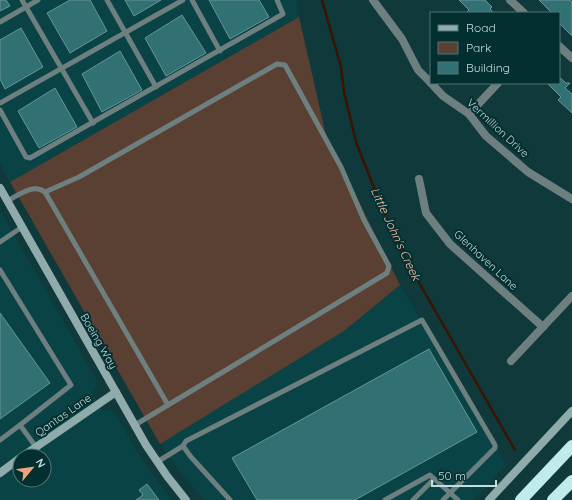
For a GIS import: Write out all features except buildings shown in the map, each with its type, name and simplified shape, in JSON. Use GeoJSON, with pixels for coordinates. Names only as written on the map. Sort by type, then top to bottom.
{"type":"FeatureCollection","features":[{"type":"Feature","properties":{"kind":"highway"},"geometry":{"type":"LineString","coordinates":[[521,500],[572,446]]}},
{"type":"Feature","properties":{"kind":"highway"},"geometry":{"type":"LineString","coordinates":[[553,500],[572,481]]}},
{"type":"Feature","properties":{"kind":"street","name":"Vermillion Drive"},"geometry":{"type":"LineString","coordinates":[[373,0],[402,39],[418,70],[430,82]]}},
{"type":"Feature","properties":{"kind":"street"},"geometry":{"type":"LineString","coordinates":[[510,0],[523,12]]}},
{"type":"Feature","properties":{"kind":"street"},"geometry":{"type":"LineString","coordinates":[[560,47],[572,58]]}},
{"type":"Feature","properties":{"kind":"street","name":"Vermillion Drive"},"geometry":{"type":"LineString","coordinates":[[432,84],[444,96],[469,114],[486,136],[528,172],[572,199]]}},
{"type":"Feature","properties":{"kind":"street"},"geometry":{"type":"LineString","coordinates":[[469,114],[497,84]]}},
{"type":"Feature","properties":{"kind":"street","name":"Glenhaven Lane"},"geometry":{"type":"LineString","coordinates":[[418,179],[426,213],[450,244],[543,328]]}},
{"type":"Feature","properties":{"kind":"street","name":"Boeing Way"},"geometry":{"type":"LineString","coordinates":[[0,188],[4,198],[22,227],[134,425],[157,462],[186,500]]}},
{"type":"Feature","properties":{"kind":"street"},"geometry":{"type":"LineString","coordinates":[[511,361],[572,296]]}},
{"type":"Feature","properties":{"kind":"street","name":"Qantas Lane"},"geometry":{"type":"LineString","coordinates":[[36,447],[116,392]]}},
{"type":"Feature","properties":{"kind":"street"},"geometry":{"type":"LineString","coordinates":[[489,500],[572,411]]}},
{"type":"Feature","properties":{"kind":"street"},"geometry":{"type":"LineString","coordinates":[[0,473],[12,464]]}},
{"type":"Feature","properties":{"kind":"lane"},"geometry":{"type":"LineString","coordinates":[[22,0],[93,123]]}},
{"type":"Feature","properties":{"kind":"lane"},"geometry":{"type":"LineString","coordinates":[[0,22],[38,0]]}},
{"type":"Feature","properties":{"kind":"lane"},"geometry":{"type":"LineString","coordinates":[[107,0],[156,87]]}},
{"type":"Feature","properties":{"kind":"lane"},"geometry":{"type":"LineString","coordinates":[[0,103],[125,31],[183,0]]}},
{"type":"Feature","properties":{"kind":"lane"},"geometry":{"type":"LineString","coordinates":[[192,0],[220,50]]}},
{"type":"Feature","properties":{"kind":"lane"},"geometry":{"type":"LineString","coordinates":[[0,110],[28,158],[93,123],[283,14],[277,0]]}},
{"type":"Feature","properties":{"kind":"lane"},"geometry":{"type":"LineString","coordinates":[[46,192],[79,177],[277,64],[285,65],[341,167],[364,220],[389,266],[388,273],[134,425]]}},
{"type":"Feature","properties":{"kind":"lane"},"geometry":{"type":"LineString","coordinates":[[4,198],[34,188],[40,188],[46,192],[168,406]]}},
{"type":"Feature","properties":{"kind":"lane"},"geometry":{"type":"LineString","coordinates":[[0,242],[22,227]]}},
{"type":"Feature","properties":{"kind":"lane"},"geometry":{"type":"LineString","coordinates":[[0,270],[71,385],[0,440]]}},
{"type":"Feature","properties":{"kind":"lane"},"geometry":{"type":"LineString","coordinates":[[157,462],[183,446],[186,441],[422,320],[495,445],[495,448],[443,500]]}},
{"type":"Feature","properties":{"kind":"lane"},"geometry":{"type":"LineString","coordinates":[[20,424],[36,447]]}},
{"type":"Feature","properties":{"kind":"lane"},"geometry":{"type":"LineString","coordinates":[[183,446],[191,458],[230,500]]}},
{"type":"Feature","properties":{"kind":"lane"},"geometry":{"type":"LineString","coordinates":[[385,500],[430,475],[458,500]]}},
{"type":"Feature","properties":{"kind":"lane"},"geometry":{"type":"LineString","coordinates":[[413,500],[434,478]]}},
{"type":"Feature","properties":{"kind":"shaded area"},"geometry":{"type":"Polygon","coordinates":[[[0,0],[296,0],[299,17],[10,182],[0,164],[0,0]]]}},
{"type":"Feature","properties":{"kind":"shaded area"},"geometry":{"type":"Polygon","coordinates":[[[0,210],[96,379],[97,387],[92,393],[103,411],[111,410],[117,416],[140,457],[172,500],[0,500],[0,210]]]}},
{"type":"Feature","properties":{"kind":"shaded area"},"geometry":{"type":"Polygon","coordinates":[[[400,285],[507,465],[474,500],[204,500],[184,477],[160,444],[344,331],[400,285]]]}},
{"type":"Feature","properties":{"kind":"green space"},"geometry":{"type":"Polygon","coordinates":[[[299,17],[326,135],[400,285],[344,331],[160,444],[10,182],[299,17]]]}},
{"type":"Feature","properties":{"kind":"waterway","name":"Little John's Creek"},"geometry":{"type":"LineString","coordinates":[[322,0],[341,67],[344,92],[356,142],[382,208],[406,260],[515,450]]}}]}
